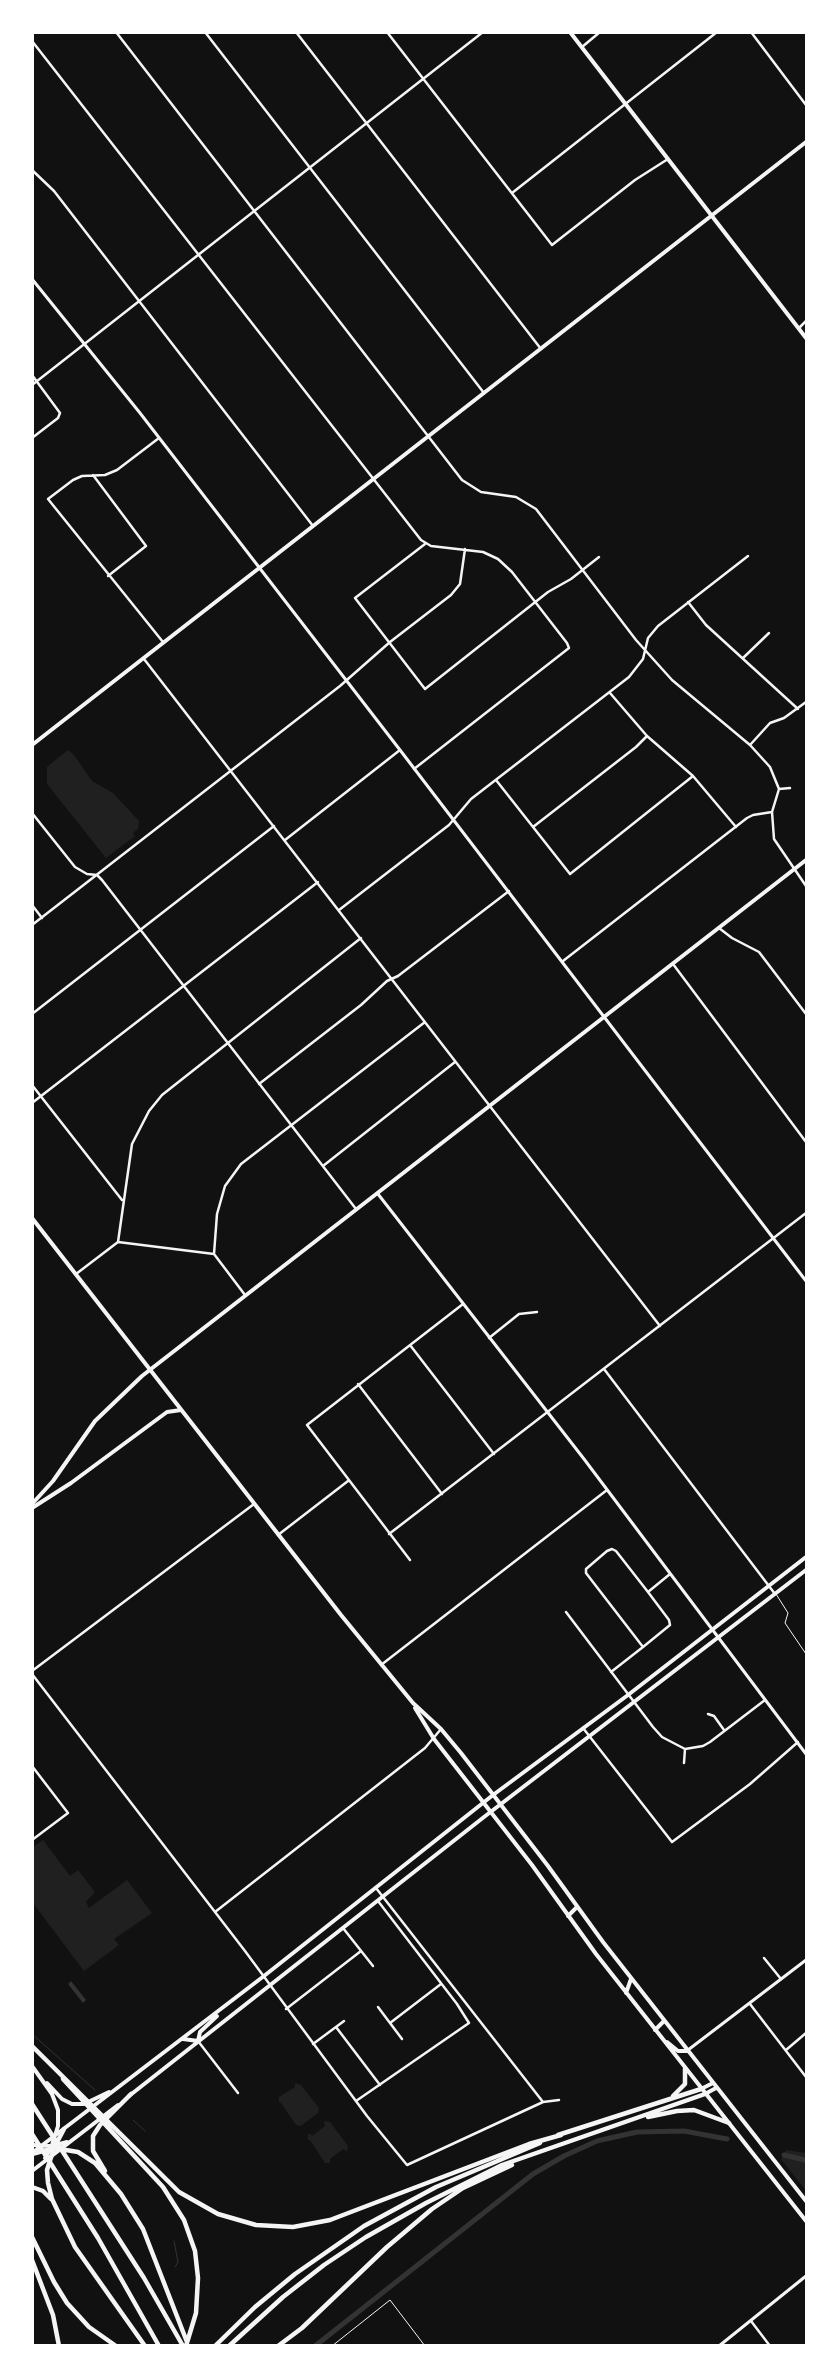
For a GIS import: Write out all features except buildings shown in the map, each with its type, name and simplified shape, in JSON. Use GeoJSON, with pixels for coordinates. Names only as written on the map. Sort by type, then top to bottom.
{"type":"FeatureCollection","features":[{"type":"Feature","properties":{"kind":"highway"},"geometry":{"type":"LineString","coordinates":[[32,2046],[122,2139],[173,2187],[197,2204],[241,2222],[285,2227],[316,2224],[336,2218],[529,2144],[701,2090]]}},
{"type":"Feature","properties":{"kind":"highway"},"geometry":{"type":"LineString","coordinates":[[666,2100],[679,2092],[684,2086],[685,2069]]}},
{"type":"Feature","properties":{"kind":"highway"},"geometry":{"type":"LineString","coordinates":[[131,2094],[100,2125],[92,2139],[96,2157],[143,2229],[178,2318],[186,2346]]}},
{"type":"Feature","properties":{"kind":"highway"},"geometry":{"type":"LineString","coordinates":[[229,2346],[296,2286],[366,2237],[472,2179],[535,2154],[705,2094]]}},
{"type":"Feature","properties":{"kind":"highway"},"geometry":{"type":"LineString","coordinates":[[32,2104],[186,2346]]}},
{"type":"Feature","properties":{"kind":"highway"},"geometry":{"type":"LineString","coordinates":[[632,2120],[688,2110],[705,2113],[728,2123]]}},
{"type":"Feature","properties":{"kind":"highway"},"geometry":{"type":"LineString","coordinates":[[56,2209],[47,2178],[53,2147],[64,2129]]}},
{"type":"Feature","properties":{"kind":"highway"},"geometry":{"type":"LineString","coordinates":[[32,2134],[116,2267],[159,2346]]}},
{"type":"Feature","properties":{"kind":"highway"},"geometry":{"type":"LineString","coordinates":[[215,2346],[255,2307],[295,2274],[377,2218],[436,2187],[561,2134]]}},
{"type":"Feature","properties":{"kind":"highway"},"geometry":{"type":"LineString","coordinates":[[122,2139],[168,2193],[180,2212],[190,2236],[196,2260],[198,2288],[196,2313],[186,2346]]}},
{"type":"Feature","properties":{"kind":"highway"},"geometry":{"type":"LineString","coordinates":[[32,2154],[53,2147],[62,2148],[87,2157],[115,2187]]}},
{"type":"Feature","properties":{"kind":"highway"},"geometry":{"type":"LineString","coordinates":[[278,2346],[302,2328],[387,2247],[437,2206],[469,2185],[535,2154]]}},
{"type":"Feature","properties":{"kind":"highway"},"geometry":{"type":"LineString","coordinates":[[32,2187],[47,2194],[80,2254],[145,2346]]}},
{"type":"Feature","properties":{"kind":"highway"},"geometry":{"type":"LineString","coordinates":[[32,2237],[54,2282],[67,2303],[89,2327],[116,2346]]}},
{"type":"Feature","properties":{"kind":"highway"},"geometry":{"type":"LineString","coordinates":[[32,2260],[53,2315],[59,2346]]}},
{"type":"Feature","properties":{"kind":"main road"},"geometry":{"type":"LineString","coordinates":[[570,32],[806,338]]}},
{"type":"Feature","properties":{"kind":"main road"},"geometry":{"type":"LineString","coordinates":[[32,745],[806,142]]}},
{"type":"Feature","properties":{"kind":"main road"},"geometry":{"type":"LineString","coordinates":[[32,1504],[54,1481],[96,1421],[118,1397],[150,1370],[806,860]]}},
{"type":"Feature","properties":{"kind":"main road"},"geometry":{"type":"LineString","coordinates":[[32,1218],[278,1535],[413,1704],[434,1740],[491,1812],[626,1993],[806,2221]]}},
{"type":"Feature","properties":{"kind":"main road"},"geometry":{"type":"LineString","coordinates":[[32,1508],[71,1483],[167,1412],[181,1410]]}},
{"type":"Feature","properties":{"kind":"main road"},"geometry":{"type":"LineString","coordinates":[[32,2154],[264,1976],[493,1794],[628,1695],[806,1557]]}},
{"type":"Feature","properties":{"kind":"main road"},"geometry":{"type":"LineString","coordinates":[[32,2171],[491,1812],[806,1570]]}},
{"type":"Feature","properties":{"kind":"main road"},"geometry":{"type":"LineString","coordinates":[[413,1704],[441,1729],[493,1794],[687,2051],[806,2201]]}},
{"type":"Feature","properties":{"kind":"main road"},"geometry":{"type":"LineString","coordinates":[[568,1916],[577,1907]]}},
{"type":"Feature","properties":{"kind":"main road"},"geometry":{"type":"LineString","coordinates":[[576,1927],[586,1919]]}},
{"type":"Feature","properties":{"kind":"main road"},"geometry":{"type":"LineString","coordinates":[[626,1993],[632,1979]]}},
{"type":"Feature","properties":{"kind":"main road"},"geometry":{"type":"LineString","coordinates":[[198,2041],[200,2032],[230,2002]]}},
{"type":"Feature","properties":{"kind":"main road"},"geometry":{"type":"LineString","coordinates":[[655,2030],[664,2021]]}},
{"type":"Feature","properties":{"kind":"main road"},"geometry":{"type":"LineString","coordinates":[[661,2037],[676,2050],[687,2051]]}},
{"type":"Feature","properties":{"kind":"main road"},"geometry":{"type":"LineString","coordinates":[[182,2039],[198,2041]]}},
{"type":"Feature","properties":{"kind":"main road"},"geometry":{"type":"LineString","coordinates":[[33,2067],[62,2099],[72,2104],[84,2104],[119,2086]]}},
{"type":"Feature","properties":{"kind":"main road"},"geometry":{"type":"LineString","coordinates":[[33,2067],[58,2106],[59,2119],[53,2147],[39,2166]]}},
{"type":"Feature","properties":{"kind":"main road"},"geometry":{"type":"LineString","coordinates":[[701,2090],[713,2083]]}},
{"type":"Feature","properties":{"kind":"main road"},"geometry":{"type":"LineString","coordinates":[[705,2094],[716,2088]]}},
{"type":"Feature","properties":{"kind":"main road"},"geometry":{"type":"LineString","coordinates":[[32,2145],[53,2147],[74,2139]]}},
{"type":"Feature","properties":{"kind":"main road"},"geometry":{"type":"LineString","coordinates":[[781,2188],[791,2181]]}},
{"type":"Feature","properties":{"kind":"street"},"geometry":{"type":"LineString","coordinates":[[116,32],[468,485],[480,492],[516,498],[536,509],[645,649],[672,680],[750,745],[770,766],[779,789],[772,812],[774,839],[806,886]]}},
{"type":"Feature","properties":{"kind":"street"},"geometry":{"type":"LineString","coordinates":[[205,32],[484,393]]}},
{"type":"Feature","properties":{"kind":"street"},"geometry":{"type":"LineString","coordinates":[[296,32],[541,349]]}},
{"type":"Feature","properties":{"kind":"street"},"geometry":{"type":"LineString","coordinates":[[387,32],[552,245],[635,180],[668,159]]}},
{"type":"Feature","properties":{"kind":"street"},"geometry":{"type":"LineString","coordinates":[[32,385],[483,32]]}},
{"type":"Feature","properties":{"kind":"street"},"geometry":{"type":"LineString","coordinates":[[582,47],[600,32]]}},
{"type":"Feature","properties":{"kind":"street"},"geometry":{"type":"LineString","coordinates":[[512,193],[716,32]]}},
{"type":"Feature","properties":{"kind":"street"},"geometry":{"type":"LineString","coordinates":[[751,32],[806,105]]}},
{"type":"Feature","properties":{"kind":"street"},"geometry":{"type":"LineString","coordinates":[[32,41],[373,480],[425,544],[483,552],[498,559],[512,572],[569,648],[414,769]]}},
{"type":"Feature","properties":{"kind":"street"},"geometry":{"type":"LineString","coordinates":[[32,170],[54,191],[313,526]]}},
{"type":"Feature","properties":{"kind":"street"},"geometry":{"type":"LineString","coordinates":[[32,279],[159,438],[509,891],[806,1282]]}},
{"type":"Feature","properties":{"kind":"street"},"geometry":{"type":"LineString","coordinates":[[798,328],[806,321]]}},
{"type":"Feature","properties":{"kind":"street"},"geometry":{"type":"LineString","coordinates":[[32,375],[60,413],[58,418],[32,438]]}},
{"type":"Feature","properties":{"kind":"street"},"geometry":{"type":"LineString","coordinates":[[159,438],[121,468],[105,475],[93,475],[73,480],[48,498],[108,576],[164,643]]}},
{"type":"Feature","properties":{"kind":"street"},"geometry":{"type":"LineString","coordinates":[[93,475],[146,546],[108,576]]}},
{"type":"Feature","properties":{"kind":"street"},"geometry":{"type":"LineString","coordinates":[[425,544],[355,598],[425,689],[535,602],[599,557]]}},
{"type":"Feature","properties":{"kind":"street"},"geometry":{"type":"LineString","coordinates":[[32,925],[346,681],[390,642],[456,590],[460,584],[465,550]]}},
{"type":"Feature","properties":{"kind":"street"},"geometry":{"type":"LineString","coordinates":[[339,910],[454,820],[471,799],[610,693],[634,672],[643,659],[648,638],[658,626],[748,556]]}},
{"type":"Feature","properties":{"kind":"street"},"geometry":{"type":"LineString","coordinates":[[688,602],[706,625],[798,709]]}},
{"type":"Feature","properties":{"kind":"street"},"geometry":{"type":"LineString","coordinates":[[743,658],[769,633]]}},
{"type":"Feature","properties":{"kind":"street"},"geometry":{"type":"LineString","coordinates":[[144,658],[660,1326]]}},
{"type":"Feature","properties":{"kind":"street"},"geometry":{"type":"LineString","coordinates":[[610,693],[647,736],[693,776],[736,827]]}},
{"type":"Feature","properties":{"kind":"street"},"geometry":{"type":"LineString","coordinates":[[750,745],[770,723],[784,718],[806,702]]}},
{"type":"Feature","properties":{"kind":"street"},"geometry":{"type":"LineString","coordinates":[[533,827],[636,747],[647,736]]}},
{"type":"Feature","properties":{"kind":"street"},"geometry":{"type":"LineString","coordinates":[[285,840],[400,750]]}},
{"type":"Feature","properties":{"kind":"street"},"geometry":{"type":"LineString","coordinates":[[496,780],[570,874],[693,776]]}},
{"type":"Feature","properties":{"kind":"street"},"geometry":{"type":"LineString","coordinates":[[779,789],[790,788]]}},
{"type":"Feature","properties":{"kind":"street"},"geometry":{"type":"LineString","coordinates":[[562,961],[736,827],[753,815],[772,812]]}},
{"type":"Feature","properties":{"kind":"street"},"geometry":{"type":"LineString","coordinates":[[32,813],[75,867],[88,874],[97,875],[357,1210]]}},
{"type":"Feature","properties":{"kind":"street"},"geometry":{"type":"LineString","coordinates":[[32,822],[37,818]]}},
{"type":"Feature","properties":{"kind":"street"},"geometry":{"type":"LineString","coordinates":[[32,1014],[274,826]]}},
{"type":"Feature","properties":{"kind":"street"},"geometry":{"type":"LineString","coordinates":[[32,1103],[318,882]]}},
{"type":"Feature","properties":{"kind":"street"},"geometry":{"type":"LineString","coordinates":[[259,1084],[392,979],[509,891]]}},
{"type":"Feature","properties":{"kind":"street"},"geometry":{"type":"LineString","coordinates":[[32,906],[42,918]]}},
{"type":"Feature","properties":{"kind":"street"},"geometry":{"type":"LineString","coordinates":[[719,928],[732,938],[759,952],[806,1014]]}},
{"type":"Feature","properties":{"kind":"street"},"geometry":{"type":"LineString","coordinates":[[118,1242],[122,1200],[132,1144],[149,1111],[166,1090],[361,938]]}},
{"type":"Feature","properties":{"kind":"street"},"geometry":{"type":"LineString","coordinates":[[673,964],[806,1142]]}},
{"type":"Feature","properties":{"kind":"street"},"geometry":{"type":"LineString","coordinates":[[246,1296],[214,1254],[217,1214],[225,1186],[232,1174],[252,1155],[425,1022]]}},
{"type":"Feature","properties":{"kind":"street"},"geometry":{"type":"LineString","coordinates":[[323,1166],[456,1062]]}},
{"type":"Feature","properties":{"kind":"street"},"geometry":{"type":"LineString","coordinates":[[32,1085],[122,1200]]}},
{"type":"Feature","properties":{"kind":"street"},"geometry":{"type":"LineString","coordinates":[[378,1194],[607,1490],[806,1754]]}},
{"type":"Feature","properties":{"kind":"street"},"geometry":{"type":"LineString","coordinates":[[389,1534],[806,1213]]}},
{"type":"Feature","properties":{"kind":"street"},"geometry":{"type":"LineString","coordinates":[[76,1274],[118,1242],[214,1254]]}},
{"type":"Feature","properties":{"kind":"street"},"geometry":{"type":"LineString","coordinates":[[410,1560],[307,1425],[463,1304]]}},
{"type":"Feature","properties":{"kind":"street"},"geometry":{"type":"LineString","coordinates":[[489,1338],[519,1314],[537,1312]]}},
{"type":"Feature","properties":{"kind":"street"},"geometry":{"type":"LineString","coordinates":[[410,1345],[494,1454]]}},
{"type":"Feature","properties":{"kind":"street"},"geometry":{"type":"LineString","coordinates":[[604,1369],[776,1594]]}},
{"type":"Feature","properties":{"kind":"street"},"geometry":{"type":"LineString","coordinates":[[358,1384],[442,1494]]}},
{"type":"Feature","properties":{"kind":"street"},"geometry":{"type":"LineString","coordinates":[[278,1535],[348,1480]]}},
{"type":"Feature","properties":{"kind":"street"},"geometry":{"type":"LineString","coordinates":[[382,1665],[607,1490]]}},
{"type":"Feature","properties":{"kind":"street"},"geometry":{"type":"LineString","coordinates":[[254,1504],[32,1672],[264,1976],[286,2009],[356,2102],[407,2165],[543,2102],[559,2100]]}},
{"type":"Feature","properties":{"kind":"street"},"geometry":{"type":"LineString","coordinates":[[611,1672],[644,1647],[670,1625],[669,1620],[648,1592],[616,1551],[612,1549],[587,1566],[586,1573],[644,1647]]}},
{"type":"Feature","properties":{"kind":"street"},"geometry":{"type":"LineString","coordinates":[[648,1592],[671,1574]]}},
{"type":"Feature","properties":{"kind":"street"},"geometry":{"type":"LineString","coordinates":[[566,1612],[662,1737],[685,1748],[703,1746],[765,1700]]}},
{"type":"Feature","properties":{"kind":"street"},"geometry":{"type":"LineString","coordinates":[[708,1714],[714,1716],[724,1731]]}},
{"type":"Feature","properties":{"kind":"street"},"geometry":{"type":"LineString","coordinates":[[583,1728],[672,1842],[750,1784],[798,1742]]}},
{"type":"Feature","properties":{"kind":"street"},"geometry":{"type":"LineString","coordinates":[[215,1912],[434,1740],[441,1729]]}},
{"type":"Feature","properties":{"kind":"street"},"geometry":{"type":"LineString","coordinates":[[684,1763],[685,1748]]}},
{"type":"Feature","properties":{"kind":"street"},"geometry":{"type":"LineString","coordinates":[[32,1766],[68,1813],[32,1840]]}},
{"type":"Feature","properties":{"kind":"street"},"geometry":{"type":"LineString","coordinates":[[376,1888],[543,2102]]}},
{"type":"Feature","properties":{"kind":"street"},"geometry":{"type":"LineString","coordinates":[[356,2102],[469,2024],[468,2020],[378,1902]]}},
{"type":"Feature","properties":{"kind":"street"},"geometry":{"type":"LineString","coordinates":[[343,1928],[373,1966]]}},
{"type":"Feature","properties":{"kind":"street"},"geometry":{"type":"LineString","coordinates":[[286,2009],[361,1951]]}},
{"type":"Feature","properties":{"kind":"street"},"geometry":{"type":"LineString","coordinates":[[764,1958],[781,1979]]}},
{"type":"Feature","properties":{"kind":"street"},"geometry":{"type":"LineString","coordinates":[[687,2051],[806,1960]]}},
{"type":"Feature","properties":{"kind":"street"},"geometry":{"type":"LineString","coordinates":[[390,2023],[441,1984]]}},
{"type":"Feature","properties":{"kind":"street"},"geometry":{"type":"LineString","coordinates":[[750,2004],[806,2078]]}},
{"type":"Feature","properties":{"kind":"street"},"geometry":{"type":"LineString","coordinates":[[378,2007],[402,2038]]}},
{"type":"Feature","properties":{"kind":"street"},"geometry":{"type":"LineString","coordinates":[[313,2044],[344,2021]]}},
{"type":"Feature","properties":{"kind":"street"},"geometry":{"type":"LineString","coordinates":[[336,2027],[380,2084]]}},
{"type":"Feature","properties":{"kind":"street"},"geometry":{"type":"LineString","coordinates":[[786,2050],[806,2033]]}},
{"type":"Feature","properties":{"kind":"street"},"geometry":{"type":"LineString","coordinates":[[198,2041],[238,2093]]}},
{"type":"Feature","properties":{"kind":"street"},"geometry":{"type":"LineString","coordinates":[[719,2346],[806,2276]]}},
{"type":"Feature","properties":{"kind":"street"},"geometry":{"type":"LineString","coordinates":[[751,2321],[770,2346]]}},
{"type":"Feature","properties":{"kind":"lane"},"geometry":{"type":"LineString","coordinates":[[776,1594],[788,1613],[785,1623],[806,1654]]}},
{"type":"Feature","properties":{"kind":"lane"},"geometry":{"type":"LineString","coordinates":[[332,2346],[390,2300],[425,2346]]}},
{"type":"Feature","properties":{"kind":"shaded area"},"geometry":{"type":"Polygon","coordinates":[[[68,750],[74,755],[92,781],[113,793],[139,821],[138,829],[133,833],[135,836],[106,858],[47,784],[47,767],[68,750]]]}},
{"type":"Feature","properties":{"kind":"shaded area"},"geometry":{"type":"Polygon","coordinates":[[[43,1840],[70,1876],[78,1870],[95,1892],[86,1902],[89,1908],[127,1880],[152,1913],[114,1939],[119,1945],[84,1971],[33,1903],[33,1847],[43,1840]]]}},
{"type":"Feature","properties":{"kind":"shaded area"},"geometry":{"type":"Polygon","coordinates":[[[71,1981],[86,2000],[83,2003],[68,1984],[71,1981]]]}},
{"type":"Feature","properties":{"kind":"shaded area"},"geometry":{"type":"Polygon","coordinates":[[[295,2083],[301,2085],[319,2108],[318,2113],[301,2126],[296,2125],[279,2102],[279,2097],[295,2087],[295,2083]]]}},
{"type":"Feature","properties":{"kind":"shaded area"},"geometry":{"type":"Polygon","coordinates":[[[324,2121],[330,2122],[348,2146],[347,2151],[343,2149],[330,2159],[330,2163],[325,2163],[310,2140],[308,2140],[310,2133],[312,2136],[325,2126],[324,2121]]]}},
{"type":"Feature","properties":{"kind":"shaded area"},"geometry":{"type":"Polygon","coordinates":[[[786,2150],[806,2153],[806,2191],[781,2159],[786,2150]]]}},
{"type":"Feature","properties":{"kind":"waterway"},"geometry":{"type":"LineString","coordinates":[[32,2034],[95,2090]]}},
{"type":"Feature","properties":{"kind":"waterway"},"geometry":{"type":"LineString","coordinates":[[133,2120],[145,2131]]}},
{"type":"Feature","properties":{"kind":"waterway"},"geometry":{"type":"LineString","coordinates":[[315,2346],[533,2174],[564,2156],[597,2141],[637,2132],[684,2131],[727,2139]]}},
{"type":"Feature","properties":{"kind":"waterway"},"geometry":{"type":"LineString","coordinates":[[784,2155],[805,2160]]}},
{"type":"Feature","properties":{"kind":"waterway"},"geometry":{"type":"LineString","coordinates":[[174,2241],[178,2262],[175,2267]]}}]}
